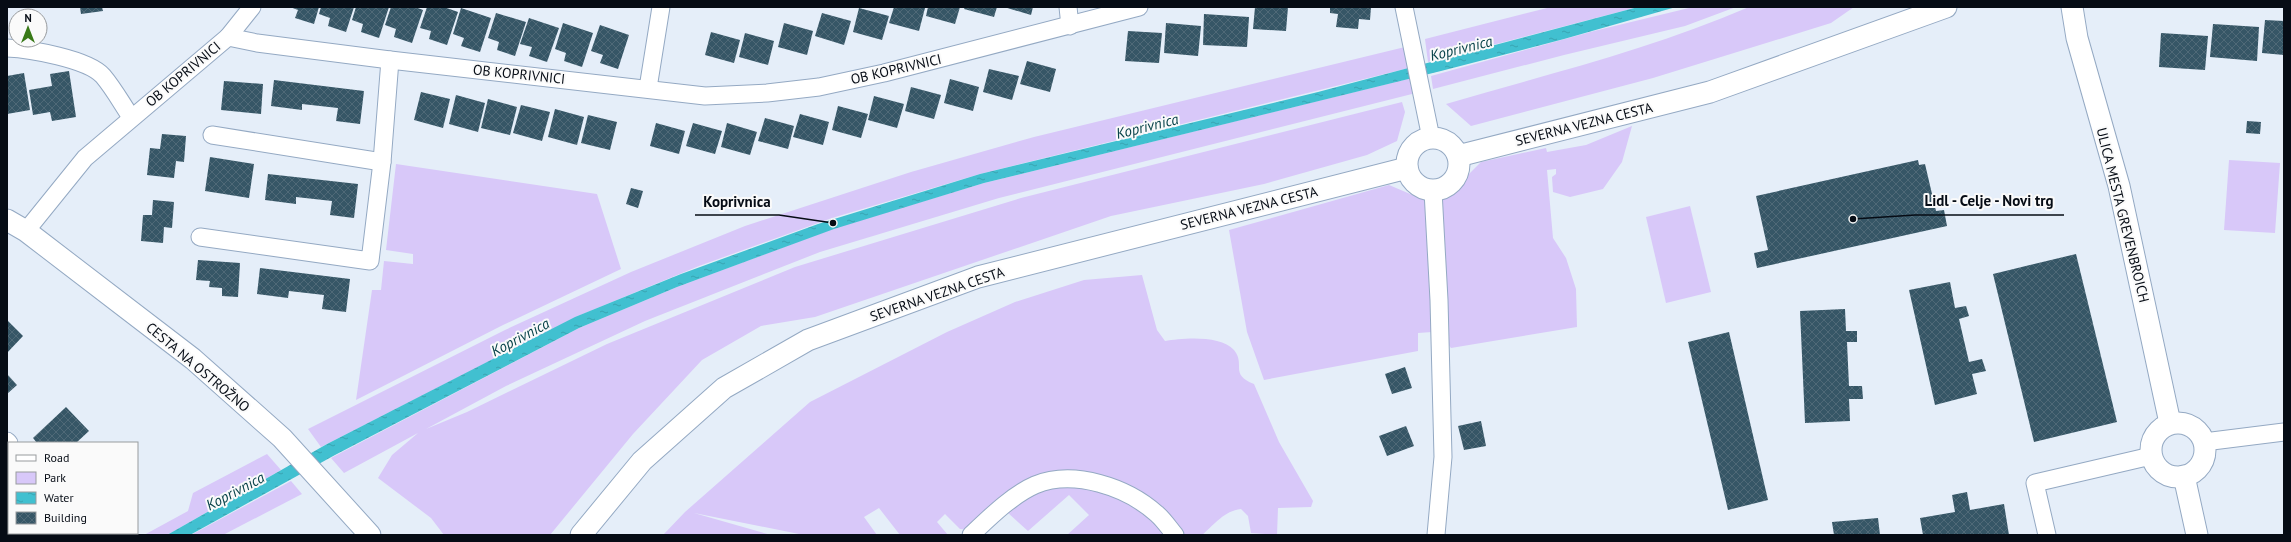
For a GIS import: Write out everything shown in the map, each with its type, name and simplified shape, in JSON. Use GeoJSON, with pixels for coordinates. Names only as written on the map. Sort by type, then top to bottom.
{"type":"FeatureCollection","features":[{"type":"Feature","properties":{"kind":"street"},"geometry":{"type":"LineString","coordinates":[[228,37],[252,7]]}},
{"type":"Feature","properties":{"kind":"street"},"geometry":{"type":"LineString","coordinates":[[648,88],[661,7]]}},
{"type":"Feature","properties":{"kind":"street"},"geometry":{"type":"LineString","coordinates":[[1068,7],[1070,26]]}},
{"type":"Feature","properties":{"kind":"street","name":"OB KOPRIVNICI"},"geometry":{"type":"LineString","coordinates":[[26,231],[85,158],[131,117],[228,37],[257,43],[390,60],[648,88],[705,96],[766,93],[819,87],[1070,26],[1139,7]]}},
{"type":"Feature","properties":{"kind":"street"},"geometry":{"type":"LineString","coordinates":[[1404,7],[1424,96],[1431,138]]}},
{"type":"Feature","properties":{"kind":"street","name":"SEVERNA VEZNA CESTA"},"geometry":{"type":"LineString","coordinates":[[1458,156],[1710,92],[1946,7]]}},
{"type":"Feature","properties":{"kind":"street","name":"ULICA MESTA GREVENBROICH"},"geometry":{"type":"LineString","coordinates":[[2072,7],[2077,38],[2119,186],[2170,423]]}},
{"type":"Feature","properties":{"kind":"street"},"geometry":{"type":"LineString","coordinates":[[7,48],[21,48],[75,60],[102,75],[131,117]]}},
{"type":"Feature","properties":{"kind":"street"},"geometry":{"type":"LineString","coordinates":[[200,237],[370,261],[382,162],[390,60]]}},
{"type":"Feature","properties":{"kind":"street"},"geometry":{"type":"LineString","coordinates":[[212,135],[382,162]]}},
{"type":"Feature","properties":{"kind":"street"},"geometry":{"type":"LineString","coordinates":[[1431,138],[1448,143],[1458,156],[1458,174],[1453,181],[1447,187],[1433,191],[1421,188],[1414,183],[1407,168],[1407,160],[1413,148],[1422,140],[1431,138]]}},
{"type":"Feature","properties":{"kind":"street","name":"SEVERNA VEZNA CESTA"},"geometry":{"type":"LineString","coordinates":[[580,535],[642,461],[724,388],[808,340],[978,277],[1407,168]]}},
{"type":"Feature","properties":{"kind":"street"},"geometry":{"type":"LineString","coordinates":[[1433,191],[1439,300],[1443,457],[1436,535]]}},
{"type":"Feature","properties":{"kind":"street","name":"CESTA NA OSTROŽNO"},"geometry":{"type":"LineString","coordinates":[[7,220],[26,231],[193,359],[282,438],[370,535]]}},
{"type":"Feature","properties":{"kind":"street"},"geometry":{"type":"LineString","coordinates":[[2170,423],[2187,424],[2195,428],[2204,442],[2205,451],[2201,463],[2192,473],[2184,476],[2167,475],[2160,471],[2151,456],[2150,447],[2156,432],[2170,423]]}},
{"type":"Feature","properties":{"kind":"street"},"geometry":{"type":"LineString","coordinates":[[2204,442],[2284,432]]}},
{"type":"Feature","properties":{"kind":"street"},"geometry":{"type":"LineString","coordinates":[[2047,535],[2035,483],[2151,456]]}},
{"type":"Feature","properties":{"kind":"street"},"geometry":{"type":"LineString","coordinates":[[2184,476],[2197,535]]}},
{"type":"Feature","properties":{"kind":"street"},"geometry":{"type":"LineString","coordinates":[[970,535],[1000,508],[1035,485],[1059,479],[1083,480],[1126,494],[1157,514],[1175,535]]}},
{"type":"Feature","properties":{"kind":"green space"},"geometry":{"type":"Polygon","coordinates":[[[1551,7],[1638,7],[1428,62],[1425,39],[1551,7]]]}},
{"type":"Feature","properties":{"kind":"green space"},"geometry":{"type":"Polygon","coordinates":[[[1693,7],[1736,7],[1685,26],[1564,55],[1433,89],[1431,76],[1594,31],[1693,7]]]}},
{"type":"Feature","properties":{"kind":"green space"},"geometry":{"type":"Polygon","coordinates":[[[1749,7],[1854,7],[1831,23],[1653,78],[1471,126],[1446,104],[1599,60],[1675,36],[1749,7]]]}},
{"type":"Feature","properties":{"kind":"green space"},"geometry":{"type":"Polygon","coordinates":[[[1405,47],[1409,68],[980,174],[832,218],[699,266],[578,316],[321,447],[308,429],[505,330],[631,272],[745,226],[911,172],[1034,137],[1405,47]]]}},
{"type":"Feature","properties":{"kind":"green space"},"geometry":{"type":"Polygon","coordinates":[[[1412,78],[1416,93],[999,198],[820,252],[645,321],[506,386],[426,429],[467,412],[607,344],[795,267],[1021,198],[1402,102],[1405,112],[1397,141],[1367,155],[1264,184],[1111,216],[815,317],[761,326],[702,360],[633,434],[550,535],[444,535],[431,518],[378,478],[392,455],[418,433],[344,473],[331,458],[579,328],[677,287],[835,228],[984,183],[1412,78]]]}},
{"type":"Feature","properties":{"kind":"green space"},"geometry":{"type":"Polygon","coordinates":[[[1632,126],[1622,162],[1603,189],[1570,197],[1553,192],[1552,177],[1556,174],[1556,169],[1547,170],[1553,238],[1566,258],[1576,289],[1577,327],[1451,348],[1448,344],[1442,201],[1481,162],[1546,148],[1547,152],[1586,145],[1632,126]]]}},
{"type":"Feature","properties":{"kind":"green space"},"geometry":{"type":"Polygon","coordinates":[[[2229,160],[2280,163],[2275,233],[2224,230],[2229,160]]]}},
{"type":"Feature","properties":{"kind":"green space"},"geometry":{"type":"Polygon","coordinates":[[[396,164],[597,194],[621,269],[503,325],[356,400],[372,290],[381,290],[384,261],[413,264],[413,254],[386,250],[396,164]]]}},
{"type":"Feature","properties":{"kind":"green space"},"geometry":{"type":"Polygon","coordinates":[[[1389,185],[1429,202],[1432,332],[1418,333],[1418,351],[1264,380],[1247,332],[1229,230],[1389,185]]]}},
{"type":"Feature","properties":{"kind":"green space"},"geometry":{"type":"Polygon","coordinates":[[[1690,206],[1711,292],[1666,303],[1646,217],[1690,206]]]}},
{"type":"Feature","properties":{"kind":"green space"},"geometry":{"type":"Polygon","coordinates":[[[1142,275],[1157,330],[1165,341],[1201,339],[1228,345],[1237,355],[1242,377],[1254,384],[1279,442],[1313,501],[1311,507],[1278,508],[1277,535],[1251,533],[1248,516],[1241,509],[1225,515],[1202,535],[1181,535],[1161,513],[1059,476],[971,530],[960,529],[945,514],[937,522],[948,535],[900,535],[879,508],[864,517],[877,535],[804,535],[694,513],[771,535],[663,535],[685,512],[810,402],[947,332],[1015,302],[1084,280],[1142,275]]]}},
{"type":"Feature","properties":{"kind":"green space"},"geometry":{"type":"Polygon","coordinates":[[[267,454],[281,470],[167,535],[144,535],[188,511],[193,493],[267,454]]]}},
{"type":"Feature","properties":{"kind":"green space"},"geometry":{"type":"Polygon","coordinates":[[[291,481],[302,494],[223,535],[191,535],[291,481]]]}},
{"type":"Feature","properties":{"kind":"green space"},"geometry":{"type":"Polygon","coordinates":[[[1074,485],[1107,494],[1142,510],[1169,535],[1067,535],[1089,515],[1069,495],[1028,531],[1007,512],[1040,489],[1074,485]]]}},
{"type":"Feature","properties":{"kind":"water"},"geometry":{"type":"Polygon","coordinates":[[[1638,7],[1676,7],[1564,39],[1441,71],[984,183],[834,229],[677,287],[579,328],[335,455],[190,535],[167,535],[327,444],[575,317],[681,274],[818,224],[980,174],[1318,92],[1638,7]]]}},
{"type":"Feature","properties":{"kind":"building"},"geometry":{"type":"Polygon","coordinates":[[[80,7],[102,7],[103,11],[81,14],[80,7]]]}},
{"type":"Feature","properties":{"kind":"building"},"geometry":{"type":"Polygon","coordinates":[[[290,7],[319,7],[314,24],[295,18],[298,10],[290,7]]]}},
{"type":"Feature","properties":{"kind":"building"},"geometry":{"type":"Polygon","coordinates":[[[321,7],[354,7],[346,32],[328,26],[330,18],[319,14],[321,7]]]}},
{"type":"Feature","properties":{"kind":"building"},"geometry":{"type":"Polygon","coordinates":[[[356,7],[389,7],[379,38],[361,32],[363,24],[352,20],[356,7]]]}},
{"type":"Feature","properties":{"kind":"building"},"geometry":{"type":"Polygon","coordinates":[[[391,7],[415,7],[423,10],[412,43],[394,37],[396,29],[385,25],[391,7]]]}},
{"type":"Feature","properties":{"kind":"building"},"geometry":{"type":"Polygon","coordinates":[[[427,7],[444,7],[458,12],[447,45],[429,39],[431,31],[420,28],[427,7]]]}},
{"type":"Feature","properties":{"kind":"building"},"geometry":{"type":"Polygon","coordinates":[[[894,7],[925,8],[919,31],[889,23],[894,7]]]}},
{"type":"Feature","properties":{"kind":"building"},"geometry":{"type":"Polygon","coordinates":[[[928,7],[960,7],[955,24],[926,16],[928,7]]]}},
{"type":"Feature","properties":{"kind":"building"},"geometry":{"type":"Polygon","coordinates":[[[965,7],[997,7],[994,17],[964,9],[965,7]]]}},
{"type":"Feature","properties":{"kind":"building"},"geometry":{"type":"Polygon","coordinates":[[[1004,7],[1033,7],[1031,15],[1004,7]]]}},
{"type":"Feature","properties":{"kind":"building"},"geometry":{"type":"Polygon","coordinates":[[[1255,7],[1288,7],[1286,31],[1253,29],[1255,7]]]}},
{"type":"Feature","properties":{"kind":"building"},"geometry":{"type":"Polygon","coordinates":[[[1330,7],[1371,7],[1370,20],[1359,19],[1358,29],[1336,27],[1338,14],[1330,13],[1330,7]]]}},
{"type":"Feature","properties":{"kind":"building"},"geometry":{"type":"Polygon","coordinates":[[[461,8],[491,18],[480,52],[461,46],[464,38],[453,34],[461,8]]]}},
{"type":"Feature","properties":{"kind":"building"},"geometry":{"type":"Polygon","coordinates":[[[859,8],[889,16],[882,40],[853,32],[859,8]]]}},
{"type":"Feature","properties":{"kind":"building"},"geometry":{"type":"Polygon","coordinates":[[[496,13],[526,22],[515,56],[497,50],[499,42],[488,38],[496,13]]]}},
{"type":"Feature","properties":{"kind":"building"},"geometry":{"type":"Polygon","coordinates":[[[822,13],[851,21],[844,45],[815,36],[822,13]]]}},
{"type":"Feature","properties":{"kind":"building"},"geometry":{"type":"Polygon","coordinates":[[[1204,14],[1249,17],[1247,47],[1203,45],[1204,14]]]}},
{"type":"Feature","properties":{"kind":"building"},"geometry":{"type":"Polygon","coordinates":[[[529,18],[559,28],[547,62],[529,56],[532,47],[520,44],[529,18]]]}},
{"type":"Feature","properties":{"kind":"building"},"geometry":{"type":"Polygon","coordinates":[[[2265,20],[2284,21],[2284,55],[2262,53],[2265,20]]]}},
{"type":"Feature","properties":{"kind":"building"},"geometry":{"type":"Polygon","coordinates":[[[563,23],[593,33],[582,67],[564,61],[566,53],[555,49],[563,23]]]}},
{"type":"Feature","properties":{"kind":"building"},"geometry":{"type":"Polygon","coordinates":[[[784,23],[813,31],[807,55],[778,47],[784,23]]]}},
{"type":"Feature","properties":{"kind":"building"},"geometry":{"type":"Polygon","coordinates":[[[1166,23],[1201,26],[1198,56],[1164,53],[1166,23]]]}},
{"type":"Feature","properties":{"kind":"building"},"geometry":{"type":"Polygon","coordinates":[[[2213,24],[2259,27],[2257,61],[2210,57],[2213,24]]]}},
{"type":"Feature","properties":{"kind":"building"},"geometry":{"type":"Polygon","coordinates":[[[600,25],[629,35],[618,69],[600,63],[603,55],[591,51],[600,25]]]}},
{"type":"Feature","properties":{"kind":"building"},"geometry":{"type":"Polygon","coordinates":[[[1128,31],[1162,33],[1159,63],[1125,61],[1128,31]]]}},
{"type":"Feature","properties":{"kind":"building"},"geometry":{"type":"Polygon","coordinates":[[[711,32],[740,40],[734,63],[705,55],[711,32]]]}},
{"type":"Feature","properties":{"kind":"building"},"geometry":{"type":"Polygon","coordinates":[[[745,33],[774,41],[768,65],[739,57],[745,33]]]}},
{"type":"Feature","properties":{"kind":"building"},"geometry":{"type":"Polygon","coordinates":[[[2161,33],[2208,36],[2205,70],[2159,67],[2161,33]]]}},
{"type":"Feature","properties":{"kind":"building"},"geometry":{"type":"Polygon","coordinates":[[[1027,61],[1056,69],[1050,92],[1020,84],[1027,61]]]}},
{"type":"Feature","properties":{"kind":"building"},"geometry":{"type":"Polygon","coordinates":[[[989,69],[1019,76],[1012,100],[983,92],[989,69]]]}},
{"type":"Feature","properties":{"kind":"building"},"geometry":{"type":"Polygon","coordinates":[[[69,71],[76,117],[52,121],[50,112],[33,115],[29,90],[52,86],[50,74],[69,71]]]}},
{"type":"Feature","properties":{"kind":"building"},"geometry":{"type":"Polygon","coordinates":[[[24,73],[30,110],[7,114],[7,76],[24,73]]]}},
{"type":"Feature","properties":{"kind":"building"},"geometry":{"type":"Polygon","coordinates":[[[950,79],[979,87],[973,111],[944,103],[950,79]]]}},
{"type":"Feature","properties":{"kind":"building"},"geometry":{"type":"Polygon","coordinates":[[[274,80],[364,91],[360,124],[336,121],[338,108],[302,104],[302,110],[271,106],[274,80]]]}},
{"type":"Feature","properties":{"kind":"building"},"geometry":{"type":"Polygon","coordinates":[[[224,81],[263,84],[261,114],[221,110],[224,81]]]}},
{"type":"Feature","properties":{"kind":"building"},"geometry":{"type":"Polygon","coordinates":[[[911,87],[941,95],[934,119],[905,111],[911,87]]]}},
{"type":"Feature","properties":{"kind":"building"},"geometry":{"type":"Polygon","coordinates":[[[421,92],[450,99],[443,128],[414,120],[421,92]]]}},
{"type":"Feature","properties":{"kind":"building"},"geometry":{"type":"Polygon","coordinates":[[[456,95],[485,103],[478,132],[449,124],[456,95]]]}},
{"type":"Feature","properties":{"kind":"building"},"geometry":{"type":"Polygon","coordinates":[[[874,96],[904,104],[897,128],[868,120],[874,96]]]}},
{"type":"Feature","properties":{"kind":"building"},"geometry":{"type":"Polygon","coordinates":[[[488,99],[517,107],[510,135],[481,128],[488,99]]]}},
{"type":"Feature","properties":{"kind":"building"},"geometry":{"type":"Polygon","coordinates":[[[521,105],[550,112],[542,141],[513,133],[521,105]]]}},
{"type":"Feature","properties":{"kind":"building"},"geometry":{"type":"Polygon","coordinates":[[[838,106],[868,114],[861,138],[832,130],[838,106]]]}},
{"type":"Feature","properties":{"kind":"building"},"geometry":{"type":"Polygon","coordinates":[[[555,109],[584,117],[577,145],[548,137],[555,109]]]}},
{"type":"Feature","properties":{"kind":"building"},"geometry":{"type":"Polygon","coordinates":[[[800,114],[829,122],[823,145],[793,137],[800,114]]]}},
{"type":"Feature","properties":{"kind":"building"},"geometry":{"type":"Polygon","coordinates":[[[588,115],[617,122],[610,150],[581,143],[588,115]]]}},
{"type":"Feature","properties":{"kind":"building"},"geometry":{"type":"Polygon","coordinates":[[[765,118],[794,126],[788,149],[758,141],[765,118]]]}},
{"type":"Feature","properties":{"kind":"building"},"geometry":{"type":"Polygon","coordinates":[[[2247,121],[2261,122],[2260,134],[2246,133],[2247,121]]]}},
{"type":"Feature","properties":{"kind":"building"},"geometry":{"type":"Polygon","coordinates":[[[656,123],[685,131],[679,154],[650,146],[656,123]]]}},
{"type":"Feature","properties":{"kind":"building"},"geometry":{"type":"Polygon","coordinates":[[[693,123],[722,131],[715,154],[686,146],[693,123]]]}},
{"type":"Feature","properties":{"kind":"building"},"geometry":{"type":"Polygon","coordinates":[[[727,123],[757,132],[750,155],[721,147],[727,123]]]}},
{"type":"Feature","properties":{"kind":"building"},"geometry":{"type":"Polygon","coordinates":[[[162,134],[186,136],[184,162],[176,161],[174,178],[147,175],[150,148],[160,149],[162,134]]]}},
{"type":"Feature","properties":{"kind":"building"},"geometry":{"type":"Polygon","coordinates":[[[210,157],[254,164],[249,198],[205,191],[210,157]]]}},
{"type":"Feature","properties":{"kind":"building"},"geometry":{"type":"Polygon","coordinates":[[[1918,160],[1919,165],[1925,164],[1936,211],[1944,210],[1947,226],[1757,268],[1754,253],[1768,250],[1756,196],[1918,160]]]}},
{"type":"Feature","properties":{"kind":"building"},"geometry":{"type":"Polygon","coordinates":[[[268,174],[358,184],[354,218],[330,215],[332,201],[296,197],[296,204],[265,200],[268,174]]]}},
{"type":"Feature","properties":{"kind":"building"},"geometry":{"type":"Polygon","coordinates":[[[631,188],[643,191],[638,208],[626,204],[631,188]]]}},
{"type":"Feature","properties":{"kind":"building"},"geometry":{"type":"Polygon","coordinates":[[[153,200],[174,202],[172,228],[164,227],[163,243],[141,241],[143,215],[152,215],[153,200]]]}},
{"type":"Feature","properties":{"kind":"building"},"geometry":{"type":"Polygon","coordinates":[[[2076,254],[2117,422],[2034,442],[1993,274],[2076,254]]]}},
{"type":"Feature","properties":{"kind":"building"},"geometry":{"type":"Polygon","coordinates":[[[198,260],[240,263],[238,297],[222,296],[222,288],[209,287],[210,281],[196,280],[198,260]]]}},
{"type":"Feature","properties":{"kind":"building"},"geometry":{"type":"Polygon","coordinates":[[[260,268],[350,279],[346,312],[322,309],[324,295],[289,291],[288,298],[257,294],[260,268]]]}},
{"type":"Feature","properties":{"kind":"building"},"geometry":{"type":"Polygon","coordinates":[[[1950,282],[1955,308],[1966,306],[1969,316],[1959,319],[1969,362],[1982,359],[1986,371],[1972,374],[1977,394],[1935,405],[1909,290],[1950,282]]]}},
{"type":"Feature","properties":{"kind":"building"},"geometry":{"type":"Polygon","coordinates":[[[1845,309],[1846,331],[1857,331],[1857,342],[1847,342],[1849,386],[1862,386],[1863,399],[1849,399],[1850,421],[1805,423],[1800,311],[1845,309]]]}},
{"type":"Feature","properties":{"kind":"building"},"geometry":{"type":"Polygon","coordinates":[[[7,320],[23,336],[7,353],[7,320]]]}},
{"type":"Feature","properties":{"kind":"building"},"geometry":{"type":"Polygon","coordinates":[[[1729,332],[1768,500],[1728,510],[1688,342],[1729,332]]]}},
{"type":"Feature","properties":{"kind":"building"},"geometry":{"type":"Polygon","coordinates":[[[1405,367],[1412,388],[1392,394],[1385,374],[1405,367]]]}},
{"type":"Feature","properties":{"kind":"building"},"geometry":{"type":"Polygon","coordinates":[[[7,374],[17,385],[7,394],[7,374]]]}},
{"type":"Feature","properties":{"kind":"building"},"geometry":{"type":"Polygon","coordinates":[[[66,407],[89,431],[77,442],[36,442],[33,438],[66,407]]]}},
{"type":"Feature","properties":{"kind":"building"},"geometry":{"type":"Polygon","coordinates":[[[1481,421],[1486,446],[1464,450],[1458,426],[1481,421]]]}},
{"type":"Feature","properties":{"kind":"building"},"geometry":{"type":"Polygon","coordinates":[[[1406,426],[1414,446],[1387,456],[1379,436],[1406,426]]]}},
{"type":"Feature","properties":{"kind":"building"},"geometry":{"type":"Polygon","coordinates":[[[1967,492],[1970,510],[2004,504],[2009,535],[1923,535],[1920,518],[1955,512],[1952,495],[1967,492]]]}},
{"type":"Feature","properties":{"kind":"building"},"geometry":{"type":"Polygon","coordinates":[[[1878,518],[1880,535],[1834,535],[1832,522],[1878,518]]]}},
{"type":"Feature","properties":{"kind":"place","name":"Lidl - Celje - Novi trg"},"geometry":{"type":"Point","coordinates":[1853,219]}},
{"type":"Feature","properties":{"kind":"place","name":"Koprivnica"},"geometry":{"type":"Point","coordinates":[833,223]}}]}
